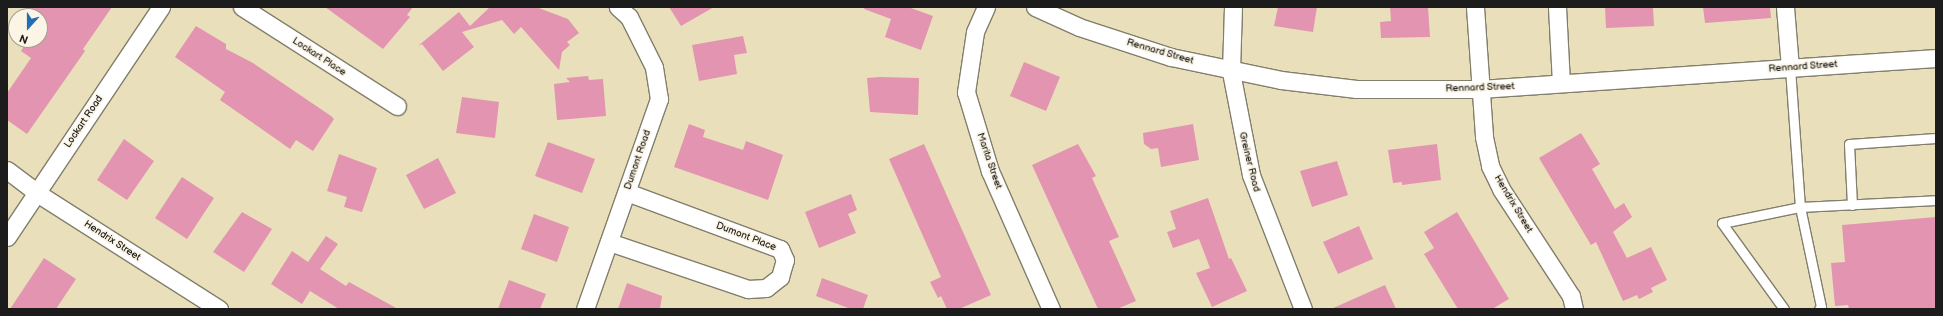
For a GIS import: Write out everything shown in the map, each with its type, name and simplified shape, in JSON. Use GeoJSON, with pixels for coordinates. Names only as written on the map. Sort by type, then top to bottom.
{"type":"FeatureCollection","features":[{"type":"Feature","properties":{"kind":"street","name":"Lockart Road"},"geometry":{"type":"LineString","coordinates":[[7,237],[161,7]]}},
{"type":"Feature","properties":{"kind":"street","name":"Lockart Place"},"geometry":{"type":"LineString","coordinates":[[242,7],[396,106]]}},
{"type":"Feature","properties":{"kind":"street","name":"Marita Street"},"geometry":{"type":"LineString","coordinates":[[986,7],[975,32],[966,92],[990,171],[1051,309]]}},
{"type":"Feature","properties":{"kind":"street","name":"Rennard Street"},"geometry":{"type":"LineString","coordinates":[[1034,7],[1126,43],[1231,72],[1280,80],[1356,89],[1480,89],[1936,58]]}},
{"type":"Feature","properties":{"kind":"street","name":"Greiner Road"},"geometry":{"type":"LineString","coordinates":[[1233,7],[1231,72],[1251,175],[1303,309]]}},
{"type":"Feature","properties":{"kind":"street","name":"Hendrix Street"},"geometry":{"type":"LineString","coordinates":[[1475,7],[1484,137],[1490,166],[1501,189],[1571,296],[1574,309]]}},
{"type":"Feature","properties":{"kind":"street"},"geometry":{"type":"LineString","coordinates":[[1558,7],[1561,83]]}},
{"type":"Feature","properties":{"kind":"street"},"geometry":{"type":"LineString","coordinates":[[1785,7],[1790,68]]}},
{"type":"Feature","properties":{"kind":"street","name":"Dumont Road"},"geometry":{"type":"LineString","coordinates":[[585,309],[659,98],[654,67],[629,17],[621,10]]}},
{"type":"Feature","properties":{"kind":"street","name":"Hendrix Street"},"geometry":{"type":"LineString","coordinates":[[7,170],[37,193],[219,309]]}},
{"type":"Feature","properties":{"kind":"street","name":"Dumont Place"},"geometry":{"type":"LineString","coordinates":[[609,242],[748,288],[766,288],[780,277],[785,260],[780,249],[627,192]]}},
{"type":"Feature","properties":{"kind":"lane"},"geometry":{"type":"LineString","coordinates":[[1790,68],[1800,207],[1821,307],[1819,309]]}},
{"type":"Feature","properties":{"kind":"lane"},"geometry":{"type":"LineString","coordinates":[[1852,204],[1849,144],[1936,138]]}},
{"type":"Feature","properties":{"kind":"lane"},"geometry":{"type":"LineString","coordinates":[[1784,309],[1722,223],[1800,207],[1936,200]]}},
{"type":"Feature","properties":{"kind":"building"},"geometry":{"type":"Polygon","coordinates":[[[112,7],[83,49],[85,51],[27,134],[7,120],[7,93],[31,58],[21,51],[23,48],[48,48],[48,8],[27,8],[112,7]]]}},
{"type":"Feature","properties":{"kind":"building"},"geometry":{"type":"Polygon","coordinates":[[[325,7],[413,7],[407,15],[410,17],[383,49],[325,7]]]}},
{"type":"Feature","properties":{"kind":"building"},"geometry":{"type":"Polygon","coordinates":[[[490,7],[536,7],[568,19],[579,33],[567,42],[570,45],[562,52],[559,70],[521,27],[514,34],[502,20],[462,32],[474,47],[443,71],[422,44],[418,46],[459,12],[470,26],[490,7]]]}},
{"type":"Feature","properties":{"kind":"building"},"geometry":{"type":"Polygon","coordinates":[[[669,7],[714,7],[681,26],[669,7]]]}},
{"type":"Feature","properties":{"kind":"building"},"geometry":{"type":"Polygon","coordinates":[[[865,7],[908,7],[933,16],[921,50],[885,37],[891,19],[864,9],[865,7]]]}},
{"type":"Feature","properties":{"kind":"building"},"geometry":{"type":"Polygon","coordinates":[[[1278,7],[1317,7],[1313,32],[1274,26],[1278,7]]]}},
{"type":"Feature","properties":{"kind":"building"},"geometry":{"type":"Polygon","coordinates":[[[1390,7],[1428,7],[1430,37],[1381,38],[1380,22],[1391,21],[1390,7]]]}},
{"type":"Feature","properties":{"kind":"building"},"geometry":{"type":"Polygon","coordinates":[[[1605,7],[1653,7],[1654,26],[1606,28],[1605,7]]]}},
{"type":"Feature","properties":{"kind":"building"},"geometry":{"type":"Polygon","coordinates":[[[1703,7],[1770,7],[1771,18],[1705,23],[1703,7]]]}},
{"type":"Feature","properties":{"kind":"building"},"geometry":{"type":"Polygon","coordinates":[[[196,26],[226,44],[226,49],[253,63],[334,119],[313,151],[296,140],[290,149],[220,100],[225,92],[175,57],[196,26]]]}},
{"type":"Feature","properties":{"kind":"building"},"geometry":{"type":"Polygon","coordinates":[[[743,36],[747,53],[734,55],[737,74],[699,81],[692,45],[743,36]]]}},
{"type":"Feature","properties":{"kind":"building"},"geometry":{"type":"Polygon","coordinates":[[[1024,62],[1060,77],[1046,111],[1010,96],[1024,62]]]}},
{"type":"Feature","properties":{"kind":"building"},"geometry":{"type":"Polygon","coordinates":[[[588,76],[589,80],[603,79],[606,116],[557,120],[554,84],[570,82],[566,78],[588,76]]]}},
{"type":"Feature","properties":{"kind":"building"},"geometry":{"type":"Polygon","coordinates":[[[867,78],[919,78],[918,115],[870,112],[867,78]]]}},
{"type":"Feature","properties":{"kind":"building"},"geometry":{"type":"Polygon","coordinates":[[[462,97],[499,102],[495,138],[456,133],[462,97]]]}},
{"type":"Feature","properties":{"kind":"building"},"geometry":{"type":"Polygon","coordinates":[[[689,124],[705,130],[703,137],[743,150],[746,141],[783,155],[768,200],[674,167],[689,124]]]}},
{"type":"Feature","properties":{"kind":"building"},"geometry":{"type":"Polygon","coordinates":[[[1193,124],[1199,160],[1161,167],[1158,148],[1151,149],[1144,144],[1143,133],[1193,124]]]}},
{"type":"Feature","properties":{"kind":"building"},"geometry":{"type":"Polygon","coordinates":[[[1581,133],[1600,164],[1592,169],[1615,209],[1624,203],[1632,217],[1613,232],[1627,258],[1651,247],[1667,280],[1651,288],[1653,292],[1639,299],[1637,295],[1623,301],[1596,242],[1591,245],[1539,158],[1581,133]]]}},
{"type":"Feature","properties":{"kind":"building"},"geometry":{"type":"Polygon","coordinates":[[[124,139],[154,161],[127,200],[97,180],[124,139]]]}},
{"type":"Feature","properties":{"kind":"building"},"geometry":{"type":"Polygon","coordinates":[[[548,142],[595,159],[582,193],[535,176],[548,142]]]}},
{"type":"Feature","properties":{"kind":"building"},"geometry":{"type":"Polygon","coordinates":[[[924,144],[991,295],[959,309],[947,309],[941,296],[938,298],[930,282],[941,277],[889,159],[924,144]]]}},
{"type":"Feature","properties":{"kind":"building"},"geometry":{"type":"Polygon","coordinates":[[[1078,144],[1096,176],[1092,178],[1119,237],[1109,241],[1136,301],[1117,309],[1098,309],[1032,165],[1078,144]]]}},
{"type":"Feature","properties":{"kind":"building"},"geometry":{"type":"Polygon","coordinates":[[[1437,144],[1441,180],[1402,185],[1402,182],[1393,183],[1388,150],[1437,144]]]}},
{"type":"Feature","properties":{"kind":"building"},"geometry":{"type":"Polygon","coordinates":[[[339,154],[377,168],[362,212],[344,207],[347,197],[327,191],[339,154]]]}},
{"type":"Feature","properties":{"kind":"building"},"geometry":{"type":"Polygon","coordinates":[[[438,158],[456,193],[424,209],[406,175],[438,158]]]}},
{"type":"Feature","properties":{"kind":"building"},"geometry":{"type":"Polygon","coordinates":[[[1337,161],[1348,195],[1312,207],[1300,171],[1337,161]]]}},
{"type":"Feature","properties":{"kind":"building"},"geometry":{"type":"Polygon","coordinates":[[[182,177],[214,198],[187,239],[155,218],[182,177]]]}},
{"type":"Feature","properties":{"kind":"building"},"geometry":{"type":"Polygon","coordinates":[[[851,194],[857,210],[848,214],[856,233],[819,248],[805,212],[851,194]]]}},
{"type":"Feature","properties":{"kind":"building"},"geometry":{"type":"Polygon","coordinates":[[[1208,198],[1229,259],[1231,258],[1247,291],[1212,307],[1196,273],[1210,268],[1199,239],[1173,248],[1167,232],[1176,229],[1170,211],[1208,198]]]}},
{"type":"Feature","properties":{"kind":"building"},"geometry":{"type":"Polygon","coordinates":[[[242,212],[272,229],[244,272],[213,252],[242,212]]]}},
{"type":"Feature","properties":{"kind":"building"},"geometry":{"type":"Polygon","coordinates":[[[1457,212],[1509,299],[1492,309],[1458,309],[1424,254],[1434,248],[1424,232],[1457,212]]]}},
{"type":"Feature","properties":{"kind":"building"},"geometry":{"type":"Polygon","coordinates":[[[534,214],[569,227],[557,262],[521,249],[534,214]]]}},
{"type":"Feature","properties":{"kind":"building"},"geometry":{"type":"Polygon","coordinates":[[[1936,217],[1936,309],[1849,309],[1848,305],[1835,306],[1831,263],[1845,262],[1842,225],[1936,217]]]}},
{"type":"Feature","properties":{"kind":"building"},"geometry":{"type":"Polygon","coordinates":[[[1359,226],[1373,259],[1338,274],[1323,242],[1359,226]]]}},
{"type":"Feature","properties":{"kind":"building"},"geometry":{"type":"Polygon","coordinates":[[[326,236],[338,244],[320,269],[346,286],[349,282],[398,309],[339,309],[310,291],[302,304],[271,284],[292,251],[308,262],[326,236]]]}},
{"type":"Feature","properties":{"kind":"building"},"geometry":{"type":"Polygon","coordinates":[[[44,258],[76,279],[56,309],[10,309],[44,258]]]}},
{"type":"Feature","properties":{"kind":"building"},"geometry":{"type":"Polygon","coordinates":[[[822,278],[868,295],[863,309],[851,309],[816,296],[822,278]]]}},
{"type":"Feature","properties":{"kind":"building"},"geometry":{"type":"Polygon","coordinates":[[[509,280],[546,294],[540,309],[498,309],[509,280]]]}},
{"type":"Feature","properties":{"kind":"building"},"geometry":{"type":"Polygon","coordinates":[[[627,283],[662,296],[660,309],[618,309],[627,283]]]}},
{"type":"Feature","properties":{"kind":"building"},"geometry":{"type":"Polygon","coordinates":[[[1385,285],[1396,309],[1331,309],[1385,285]]]}}]}
